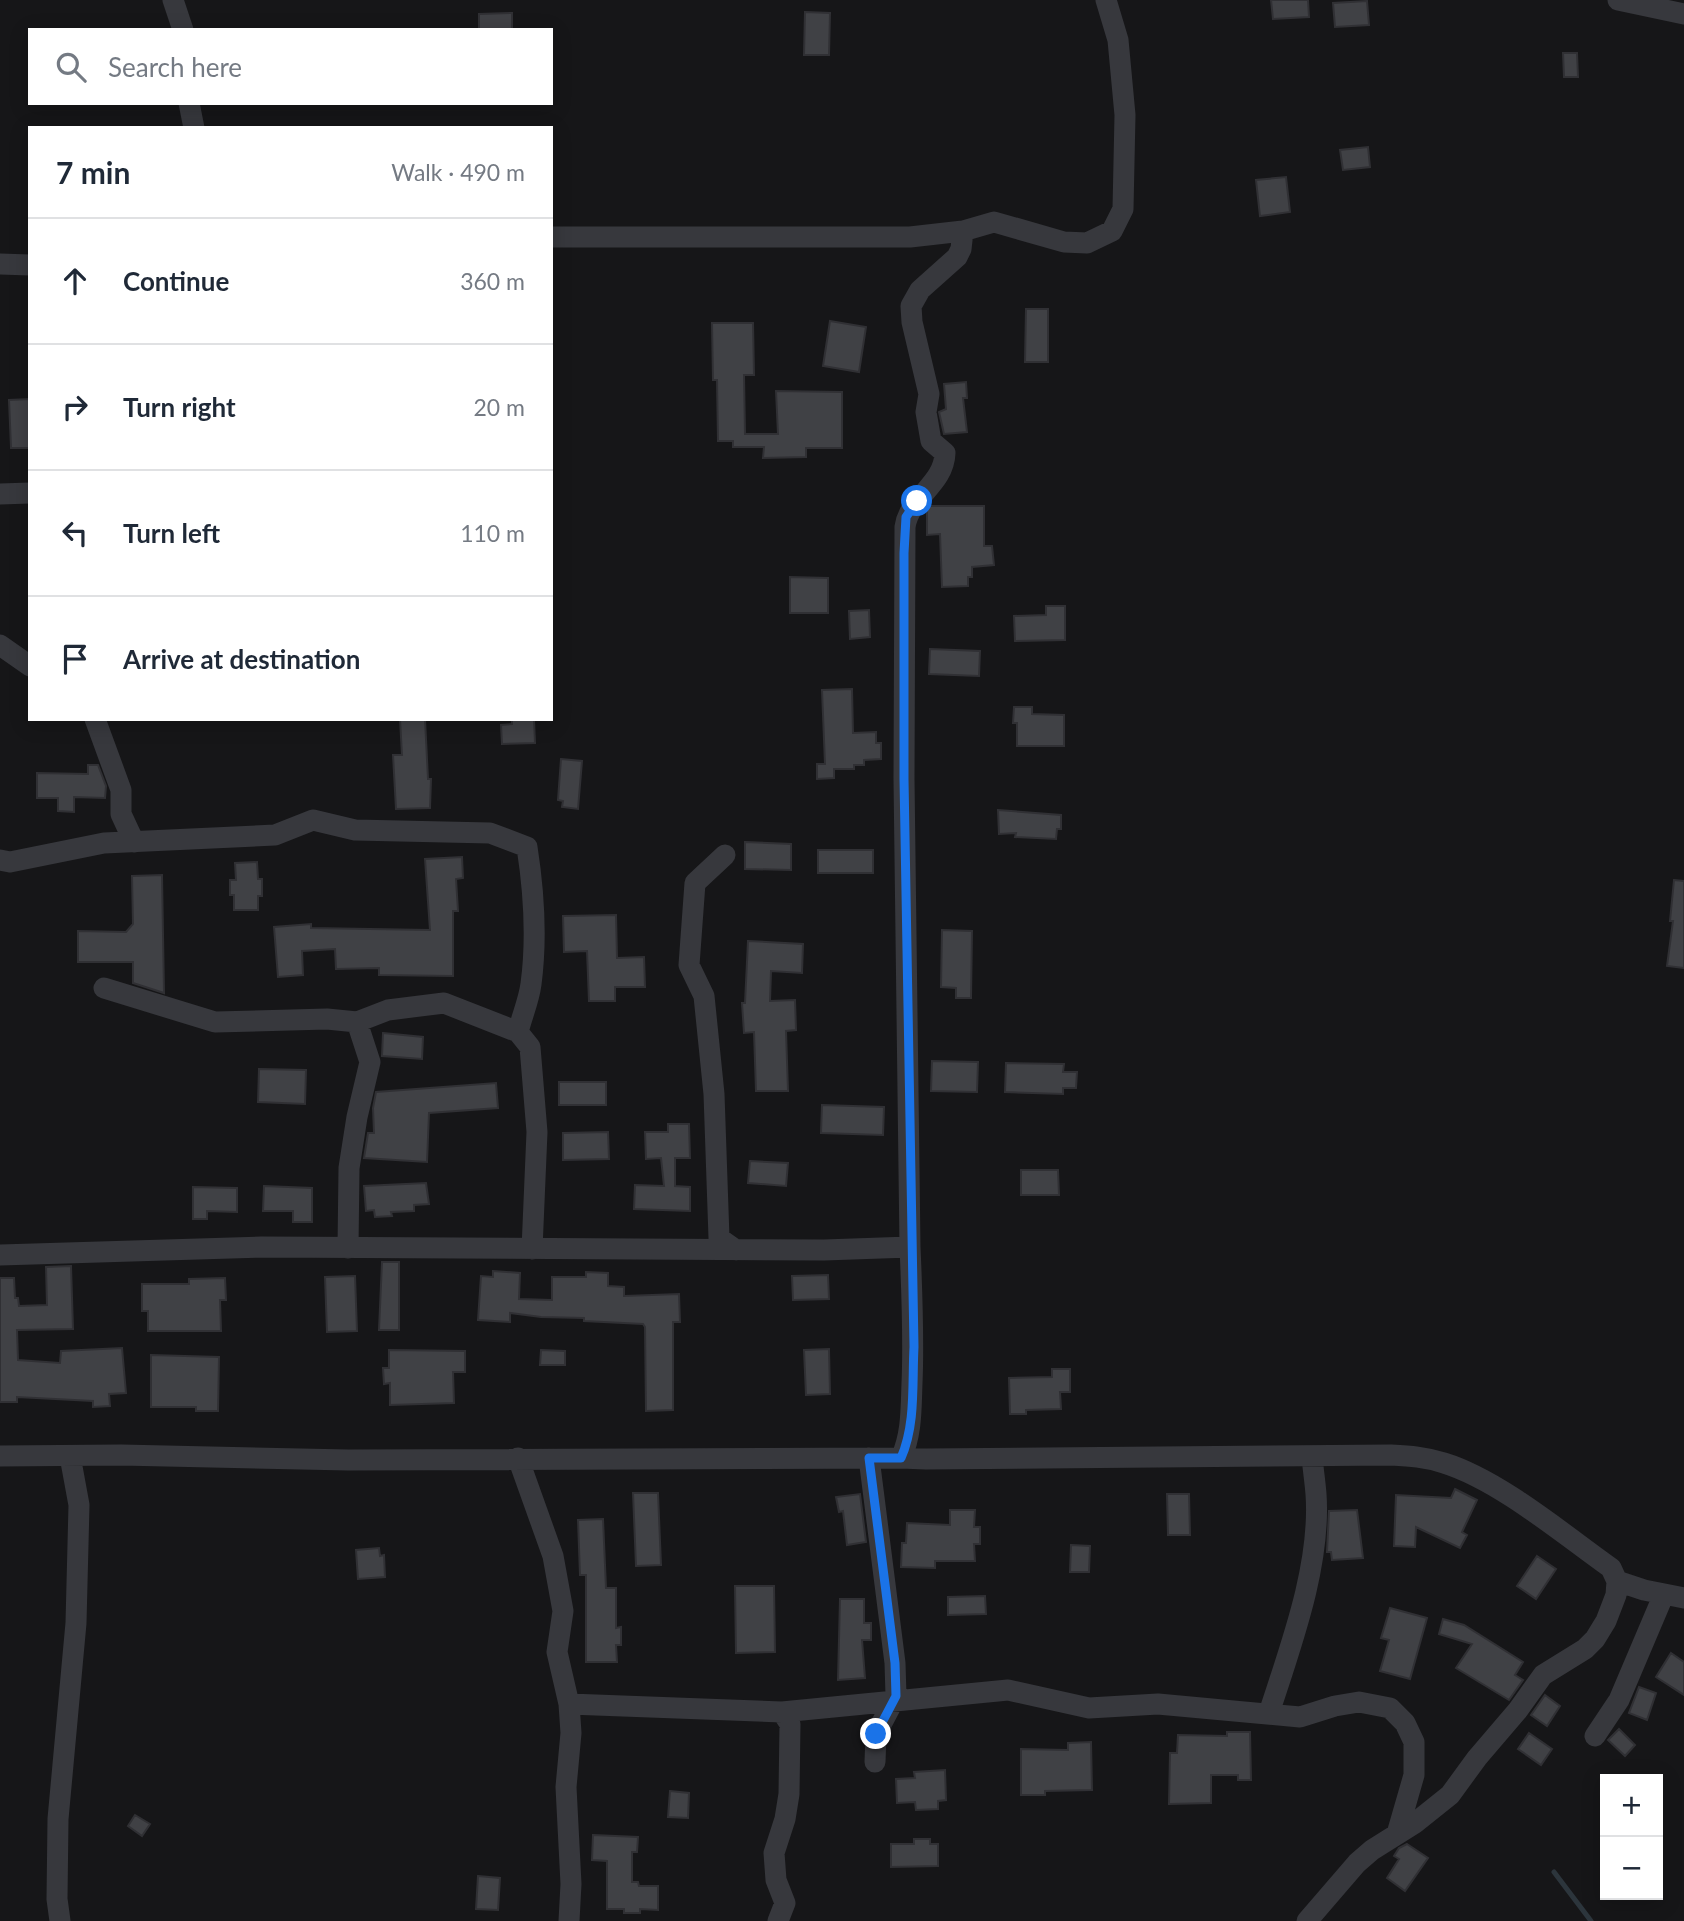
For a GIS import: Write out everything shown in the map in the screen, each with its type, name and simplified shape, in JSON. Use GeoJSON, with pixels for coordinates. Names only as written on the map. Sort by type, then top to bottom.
{"type":"FeatureCollection","features":[{"type":"Feature","properties":{"kind":"street"},"geometry":{"type":"LineString","coordinates":[[173,0],[182,28]]}},
{"type":"Feature","properties":{"kind":"street"},"geometry":{"type":"LineString","coordinates":[[553,237],[910,237],[963,231],[994,222],[1054,240],[1087,243],[1112,231],[1123,209],[1125,116],[1118,40],[1106,0]]}},
{"type":"Feature","properties":{"kind":"street"},"geometry":{"type":"LineString","coordinates":[[1618,0],[1684,13]]}},
{"type":"Feature","properties":{"kind":"street"},"geometry":{"type":"LineString","coordinates":[[189,105],[194,126]]}},
{"type":"Feature","properties":{"kind":"street"},"geometry":{"type":"LineString","coordinates":[[901,1458],[907,1445],[911,1418],[914,1347],[904,765],[905,527],[906,517],[941,474],[945,464],[945,453],[931,441],[926,412],[929,394],[912,322],[911,306],[920,290],[957,257],[963,231]]}},
{"type":"Feature","properties":{"kind":"street"},"geometry":{"type":"LineString","coordinates":[[0,264],[28,265]]}},
{"type":"Feature","properties":{"kind":"street"},"geometry":{"type":"LineString","coordinates":[[0,494],[28,492]]}},
{"type":"Feature","properties":{"kind":"street"},"geometry":{"type":"LineString","coordinates":[[0,645],[28,665]]}},
{"type":"Feature","properties":{"kind":"street"},"geometry":{"type":"LineString","coordinates":[[95,721],[121,790],[121,814],[134,842]]}},
{"type":"Feature","properties":{"kind":"street"},"geometry":{"type":"LineString","coordinates":[[0,860],[10,862],[104,843],[275,835],[313,820],[355,830],[490,833],[527,847],[533,882],[531,986],[518,1032]]}},
{"type":"Feature","properties":{"kind":"street"},"geometry":{"type":"LineString","coordinates":[[725,855],[695,883],[689,965],[704,996],[714,1094],[719,1238],[736,1250]]}},
{"type":"Feature","properties":{"kind":"street"},"geometry":{"type":"LineString","coordinates":[[104,988],[215,1022],[327,1019],[357,1022],[388,1010],[444,1003],[518,1032],[530,1047],[537,1132],[532,1249]]}},
{"type":"Feature","properties":{"kind":"street"},"geometry":{"type":"LineString","coordinates":[[348,1248],[349,1168],[356,1116],[370,1062],[357,1022]]}},
{"type":"Feature","properties":{"kind":"street"},"geometry":{"type":"LineString","coordinates":[[0,1255],[261,1247],[736,1250],[911,1247]]}},
{"type":"Feature","properties":{"kind":"street"},"geometry":{"type":"LineString","coordinates":[[0,1456],[348,1460],[939,1460],[1410,1456],[1445,1463],[1489,1483],[1611,1568],[1617,1580],[1616,1595],[1606,1621],[1595,1639],[1585,1649],[1543,1675],[1450,1795],[1436,1808],[1357,1863],[1307,1921]]}},
{"type":"Feature","properties":{"kind":"street"},"geometry":{"type":"LineString","coordinates":[[60,1921],[57,1899],[58,1819],[76,1623],[78,1558],[79,1505],[70,1456]]}},
{"type":"Feature","properties":{"kind":"street"},"geometry":{"type":"LineString","coordinates":[[1269,1713],[1292,1643],[1312,1559],[1316,1496],[1312,1456]]}},
{"type":"Feature","properties":{"kind":"street"},"geometry":{"type":"LineString","coordinates":[[518,1458],[553,1556],[563,1611],[557,1652],[569,1704],[571,1733],[566,1787],[571,1884],[569,1921]]}},
{"type":"Feature","properties":{"kind":"street"},"geometry":{"type":"LineString","coordinates":[[869,1458],[895,1663],[895,1700],[883,1717],[876,1734],[875,1762]]}},
{"type":"Feature","properties":{"kind":"street"},"geometry":{"type":"LineString","coordinates":[[1595,1736],[1619,1700],[1674,1596],[1644,1590],[1617,1580]]}},
{"type":"Feature","properties":{"kind":"street"},"geometry":{"type":"LineString","coordinates":[[569,1704],[782,1712],[1008,1690],[1089,1708],[1158,1704],[1300,1717],[1359,1702],[1390,1708],[1405,1723],[1413,1742],[1414,1774],[1397,1834]]}},
{"type":"Feature","properties":{"kind":"street"},"geometry":{"type":"LineString","coordinates":[[778,1921],[785,1903],[776,1880],[774,1853],[785,1819],[789,1794],[790,1724],[782,1712]]}},
{"type":"Feature","properties":{"kind":"building"},"geometry":{"type":"Polygon","coordinates":[[[1271,0],[1308,0],[1309,17],[1273,19],[1271,0]]]}},
{"type":"Feature","properties":{"kind":"building"},"geometry":{"type":"Polygon","coordinates":[[[1367,1],[1369,25],[1335,27],[1333,3],[1367,1]]]}},
{"type":"Feature","properties":{"kind":"building"},"geometry":{"type":"Polygon","coordinates":[[[805,12],[830,13],[829,55],[804,55],[805,12]]]}},
{"type":"Feature","properties":{"kind":"building"},"geometry":{"type":"Polygon","coordinates":[[[512,13],[512,28],[479,28],[479,14],[512,13]]]}},
{"type":"Feature","properties":{"kind":"building"},"geometry":{"type":"Polygon","coordinates":[[[1563,53],[1577,53],[1578,77],[1564,77],[1563,53]]]}},
{"type":"Feature","properties":{"kind":"building"},"geometry":{"type":"Polygon","coordinates":[[[1368,147],[1370,167],[1343,170],[1340,150],[1368,147]]]}},
{"type":"Feature","properties":{"kind":"building"},"geometry":{"type":"Polygon","coordinates":[[[1286,177],[1290,212],[1260,216],[1256,180],[1286,177]]]}},
{"type":"Feature","properties":{"kind":"building"},"geometry":{"type":"Polygon","coordinates":[[[1026,309],[1048,309],[1048,362],[1025,362],[1026,309]]]}},
{"type":"Feature","properties":{"kind":"building"},"geometry":{"type":"Polygon","coordinates":[[[830,321],[866,327],[859,372],[823,366],[830,321]]]}},
{"type":"Feature","properties":{"kind":"building"},"geometry":{"type":"Polygon","coordinates":[[[712,323],[753,323],[754,375],[744,375],[745,434],[778,434],[776,391],[842,392],[842,448],[806,448],[806,457],[763,458],[764,447],[733,447],[733,441],[718,441],[712,323]]]}},
{"type":"Feature","properties":{"kind":"building"},"geometry":{"type":"Polygon","coordinates":[[[966,382],[967,398],[963,398],[967,432],[944,434],[939,412],[946,409],[944,384],[966,382]]]}},
{"type":"Feature","properties":{"kind":"building"},"geometry":{"type":"Polygon","coordinates":[[[28,399],[28,448],[11,448],[9,400],[28,399]]]}},
{"type":"Feature","properties":{"kind":"building"},"geometry":{"type":"Polygon","coordinates":[[[930,506],[984,506],[984,546],[992,546],[994,565],[972,567],[968,586],[942,587],[940,534],[927,535],[927,510],[930,506]]]}},
{"type":"Feature","properties":{"kind":"building"},"geometry":{"type":"Polygon","coordinates":[[[790,577],[828,578],[828,613],[790,613],[790,577]]]}},
{"type":"Feature","properties":{"kind":"building"},"geometry":{"type":"Polygon","coordinates":[[[1046,606],[1065,606],[1065,640],[1015,641],[1014,616],[1046,615],[1046,606]]]}},
{"type":"Feature","properties":{"kind":"building"},"geometry":{"type":"Polygon","coordinates":[[[869,610],[870,637],[850,639],[849,611],[869,610]]]}},
{"type":"Feature","properties":{"kind":"building"},"geometry":{"type":"Polygon","coordinates":[[[930,649],[980,651],[979,676],[929,674],[930,649]]]}},
{"type":"Feature","properties":{"kind":"building"},"geometry":{"type":"Polygon","coordinates":[[[852,689],[853,733],[876,732],[876,743],[881,743],[881,759],[864,760],[864,765],[854,765],[854,769],[834,769],[834,778],[817,779],[817,764],[825,764],[822,690],[852,689]]]}},
{"type":"Feature","properties":{"kind":"building"},"geometry":{"type":"Polygon","coordinates":[[[1014,707],[1032,707],[1032,714],[1064,715],[1064,746],[1017,746],[1017,723],[1013,723],[1014,707]]]}},
{"type":"Feature","properties":{"kind":"building"},"geometry":{"type":"Polygon","coordinates":[[[400,721],[425,721],[428,779],[431,779],[430,808],[396,809],[393,755],[402,755],[400,721]]]}},
{"type":"Feature","properties":{"kind":"building"},"geometry":{"type":"Polygon","coordinates":[[[512,721],[534,721],[535,743],[502,744],[501,725],[512,724],[512,721]]]}},
{"type":"Feature","properties":{"kind":"building"},"geometry":{"type":"Polygon","coordinates":[[[561,759],[582,761],[578,809],[562,807],[563,801],[558,800],[561,759]]]}},
{"type":"Feature","properties":{"kind":"building"},"geometry":{"type":"Polygon","coordinates":[[[88,765],[98,765],[106,786],[105,798],[74,797],[74,812],[58,811],[58,798],[37,798],[37,773],[88,774],[88,765]]]}},
{"type":"Feature","properties":{"kind":"building"},"geometry":{"type":"Polygon","coordinates":[[[998,810],[1061,815],[1061,829],[1057,829],[1056,839],[1015,837],[1016,833],[999,834],[998,810]]]}},
{"type":"Feature","properties":{"kind":"building"},"geometry":{"type":"Polygon","coordinates":[[[745,842],[791,844],[791,870],[745,869],[745,842]]]}},
{"type":"Feature","properties":{"kind":"building"},"geometry":{"type":"Polygon","coordinates":[[[818,850],[873,850],[873,873],[818,873],[818,850]]]}},
{"type":"Feature","properties":{"kind":"building"},"geometry":{"type":"Polygon","coordinates":[[[462,857],[463,878],[456,879],[458,911],[453,911],[453,976],[379,975],[379,968],[336,969],[335,949],[302,951],[303,975],[278,977],[274,927],[311,924],[311,928],[430,930],[425,859],[462,857]]]}},
{"type":"Feature","properties":{"kind":"building"},"geometry":{"type":"Polygon","coordinates":[[[257,862],[258,879],[262,879],[262,896],[258,896],[258,910],[234,910],[230,880],[236,880],[235,863],[257,862]]]}},
{"type":"Feature","properties":{"kind":"building"},"geometry":{"type":"Polygon","coordinates":[[[162,875],[164,993],[133,983],[133,962],[78,962],[78,931],[126,932],[133,924],[132,876],[162,875]]]}},
{"type":"Feature","properties":{"kind":"building"},"geometry":{"type":"Polygon","coordinates":[[[1674,880],[1684,881],[1684,968],[1667,966],[1673,921],[1670,921],[1674,880]]]}},
{"type":"Feature","properties":{"kind":"building"},"geometry":{"type":"Polygon","coordinates":[[[616,915],[617,958],[644,957],[645,987],[615,987],[615,1001],[589,1001],[587,951],[564,952],[563,916],[616,915]]]}},
{"type":"Feature","properties":{"kind":"building"},"geometry":{"type":"Polygon","coordinates":[[[942,930],[972,931],[971,998],[956,998],[956,988],[941,987],[942,930]]]}},
{"type":"Feature","properties":{"kind":"building"},"geometry":{"type":"Polygon","coordinates":[[[748,941],[803,944],[802,973],[771,971],[770,1001],[795,1000],[796,1030],[786,1031],[788,1091],[756,1091],[754,1032],[744,1033],[742,1003],[745,1003],[748,941]]]}},
{"type":"Feature","properties":{"kind":"building"},"geometry":{"type":"Polygon","coordinates":[[[383,1033],[423,1037],[422,1059],[382,1056],[383,1033]]]}},
{"type":"Feature","properties":{"kind":"building"},"geometry":{"type":"Polygon","coordinates":[[[932,1061],[978,1062],[977,1092],[931,1091],[932,1061]]]}},
{"type":"Feature","properties":{"kind":"building"},"geometry":{"type":"Polygon","coordinates":[[[1006,1063],[1064,1064],[1063,1072],[1077,1072],[1076,1088],[1063,1088],[1063,1094],[1005,1092],[1006,1063]]]}},
{"type":"Feature","properties":{"kind":"building"},"geometry":{"type":"Polygon","coordinates":[[[259,1069],[306,1070],[305,1104],[258,1102],[259,1069]]]}},
{"type":"Feature","properties":{"kind":"building"},"geometry":{"type":"Polygon","coordinates":[[[559,1082],[606,1082],[606,1105],[559,1105],[559,1082]]]}},
{"type":"Feature","properties":{"kind":"building"},"geometry":{"type":"Polygon","coordinates":[[[496,1083],[498,1108],[429,1113],[427,1162],[364,1158],[368,1133],[374,1133],[373,1108],[376,1092],[496,1083]]]}},
{"type":"Feature","properties":{"kind":"building"},"geometry":{"type":"Polygon","coordinates":[[[822,1105],[884,1107],[883,1135],[821,1133],[822,1105]]]}},
{"type":"Feature","properties":{"kind":"building"},"geometry":{"type":"Polygon","coordinates":[[[668,1124],[689,1124],[690,1158],[675,1158],[675,1186],[690,1187],[690,1211],[634,1209],[635,1185],[664,1186],[661,1158],[646,1159],[645,1132],[668,1132],[668,1124]]]}},
{"type":"Feature","properties":{"kind":"building"},"geometry":{"type":"Polygon","coordinates":[[[608,1132],[609,1159],[563,1160],[563,1133],[608,1132]]]}},
{"type":"Feature","properties":{"kind":"building"},"geometry":{"type":"Polygon","coordinates":[[[750,1161],[788,1163],[786,1186],[748,1183],[750,1161]]]}},
{"type":"Feature","properties":{"kind":"building"},"geometry":{"type":"Polygon","coordinates":[[[1021,1170],[1058,1170],[1059,1195],[1021,1195],[1021,1170]]]}},
{"type":"Feature","properties":{"kind":"building"},"geometry":{"type":"Polygon","coordinates":[[[426,1183],[429,1204],[414,1205],[414,1211],[391,1212],[392,1216],[375,1217],[374,1210],[366,1211],[364,1186],[426,1183]]]}},
{"type":"Feature","properties":{"kind":"building"},"geometry":{"type":"Polygon","coordinates":[[[264,1186],[312,1188],[312,1222],[293,1222],[293,1211],[263,1211],[264,1186]]]}},
{"type":"Feature","properties":{"kind":"building"},"geometry":{"type":"Polygon","coordinates":[[[193,1187],[237,1188],[237,1212],[207,1211],[207,1219],[193,1219],[193,1187]]]}},
{"type":"Feature","properties":{"kind":"building"},"geometry":{"type":"Polygon","coordinates":[[[382,1262],[399,1262],[399,1330],[379,1330],[382,1262]]]}},
{"type":"Feature","properties":{"kind":"building"},"geometry":{"type":"Polygon","coordinates":[[[71,1266],[73,1329],[17,1330],[18,1360],[60,1363],[61,1351],[122,1348],[126,1393],[109,1394],[110,1406],[93,1407],[93,1401],[17,1397],[17,1402],[0,1402],[0,1278],[14,1278],[15,1298],[18,1298],[19,1306],[47,1305],[46,1267],[71,1266]]]}},
{"type":"Feature","properties":{"kind":"building"},"geometry":{"type":"Polygon","coordinates":[[[493,1271],[520,1273],[519,1299],[552,1300],[552,1277],[586,1277],[586,1272],[608,1273],[608,1286],[624,1287],[624,1296],[679,1294],[680,1322],[673,1322],[673,1410],[646,1411],[643,1324],[510,1313],[510,1322],[478,1320],[481,1276],[493,1277],[493,1271]]]}},
{"type":"Feature","properties":{"kind":"building"},"geometry":{"type":"Polygon","coordinates":[[[828,1275],[829,1299],[793,1300],[792,1276],[828,1275]]]}},
{"type":"Feature","properties":{"kind":"building"},"geometry":{"type":"Polygon","coordinates":[[[355,1276],[357,1331],[327,1332],[325,1277],[355,1276]]]}},
{"type":"Feature","properties":{"kind":"building"},"geometry":{"type":"Polygon","coordinates":[[[225,1278],[226,1300],[220,1300],[221,1331],[148,1331],[148,1311],[142,1311],[142,1284],[189,1284],[189,1279],[225,1278]]]}},
{"type":"Feature","properties":{"kind":"building"},"geometry":{"type":"Polygon","coordinates":[[[829,1349],[830,1394],[806,1395],[804,1350],[829,1349]]]}},
{"type":"Feature","properties":{"kind":"building"},"geometry":{"type":"Polygon","coordinates":[[[389,1350],[465,1351],[465,1372],[453,1372],[454,1403],[390,1405],[390,1383],[384,1384],[383,1368],[389,1368],[389,1350]]]}},
{"type":"Feature","properties":{"kind":"building"},"geometry":{"type":"Polygon","coordinates":[[[541,1350],[565,1351],[565,1365],[540,1365],[541,1350]]]}},
{"type":"Feature","properties":{"kind":"building"},"geometry":{"type":"Polygon","coordinates":[[[151,1355],[219,1357],[218,1411],[196,1411],[196,1407],[151,1407],[151,1355]]]}},
{"type":"Feature","properties":{"kind":"building"},"geometry":{"type":"Polygon","coordinates":[[[1052,1369],[1070,1369],[1070,1392],[1060,1392],[1061,1409],[1026,1410],[1026,1414],[1010,1414],[1009,1378],[1052,1377],[1052,1369]]]}},
{"type":"Feature","properties":{"kind":"building"},"geometry":{"type":"Polygon","coordinates":[[[1455,1489],[1477,1500],[1462,1532],[1467,1535],[1460,1548],[1416,1527],[1415,1547],[1394,1546],[1396,1495],[1451,1498],[1455,1489]]]}},
{"type":"Feature","properties":{"kind":"building"},"geometry":{"type":"Polygon","coordinates":[[[633,1493],[658,1493],[661,1565],[636,1566],[633,1493]]]}},
{"type":"Feature","properties":{"kind":"building"},"geometry":{"type":"Polygon","coordinates":[[[860,1494],[866,1542],[847,1545],[843,1511],[839,1512],[836,1497],[860,1494]]]}},
{"type":"Feature","properties":{"kind":"building"},"geometry":{"type":"Polygon","coordinates":[[[1167,1494],[1189,1494],[1190,1535],[1168,1535],[1167,1494]]]}},
{"type":"Feature","properties":{"kind":"building"},"geometry":{"type":"Polygon","coordinates":[[[950,1510],[975,1510],[974,1527],[980,1527],[980,1544],[974,1544],[975,1561],[935,1561],[935,1568],[901,1567],[902,1543],[906,1543],[907,1523],[950,1525],[950,1510]]]}},
{"type":"Feature","properties":{"kind":"building"},"geometry":{"type":"Polygon","coordinates":[[[1357,1510],[1363,1558],[1332,1560],[1331,1552],[1327,1552],[1329,1511],[1357,1510]]]}},
{"type":"Feature","properties":{"kind":"building"},"geometry":{"type":"Polygon","coordinates":[[[603,1519],[606,1588],[616,1588],[616,1628],[621,1627],[621,1645],[616,1645],[617,1662],[586,1662],[586,1575],[580,1575],[578,1520],[603,1519]]]}},
{"type":"Feature","properties":{"kind":"building"},"geometry":{"type":"Polygon","coordinates":[[[1071,1545],[1090,1546],[1089,1572],[1070,1572],[1071,1545]]]}},
{"type":"Feature","properties":{"kind":"building"},"geometry":{"type":"Polygon","coordinates":[[[379,1548],[380,1556],[384,1555],[385,1577],[358,1579],[356,1550],[379,1548]]]}},
{"type":"Feature","properties":{"kind":"building"},"geometry":{"type":"Polygon","coordinates":[[[1537,1556],[1556,1569],[1536,1599],[1517,1586],[1537,1556]]]}},
{"type":"Feature","properties":{"kind":"building"},"geometry":{"type":"Polygon","coordinates":[[[735,1586],[774,1586],[775,1652],[736,1653],[735,1586]]]}},
{"type":"Feature","properties":{"kind":"building"},"geometry":{"type":"Polygon","coordinates":[[[985,1596],[986,1614],[948,1615],[948,1597],[985,1596]]]}},
{"type":"Feature","properties":{"kind":"building"},"geometry":{"type":"Polygon","coordinates":[[[840,1599],[864,1599],[864,1623],[871,1623],[871,1640],[862,1640],[865,1678],[838,1680],[840,1599]]]}},
{"type":"Feature","properties":{"kind":"building"},"geometry":{"type":"Polygon","coordinates":[[[1390,1608],[1427,1618],[1410,1679],[1380,1671],[1389,1640],[1381,1638],[1390,1608]]]}},
{"type":"Feature","properties":{"kind":"building"},"geometry":{"type":"Polygon","coordinates":[[[1443,1619],[1464,1625],[1523,1662],[1515,1675],[1523,1680],[1509,1700],[1456,1668],[1472,1644],[1439,1634],[1443,1619]]]}},
{"type":"Feature","properties":{"kind":"building"},"geometry":{"type":"Polygon","coordinates":[[[1671,1653],[1684,1662],[1684,1695],[1656,1677],[1671,1653]]]}},
{"type":"Feature","properties":{"kind":"building"},"geometry":{"type":"Polygon","coordinates":[[[1639,1687],[1656,1693],[1647,1720],[1629,1713],[1639,1687]]]}},
{"type":"Feature","properties":{"kind":"building"},"geometry":{"type":"Polygon","coordinates":[[[1545,1695],[1560,1706],[1547,1726],[1531,1715],[1545,1695]]]}},
{"type":"Feature","properties":{"kind":"building"},"geometry":{"type":"Polygon","coordinates":[[[1619,1729],[1635,1745],[1625,1756],[1608,1740],[1619,1729]]]}},
{"type":"Feature","properties":{"kind":"building"},"geometry":{"type":"Polygon","coordinates":[[[1227,1732],[1250,1732],[1251,1780],[1238,1780],[1238,1775],[1211,1775],[1211,1803],[1169,1804],[1170,1753],[1177,1753],[1178,1735],[1227,1736],[1227,1732]]]}},
{"type":"Feature","properties":{"kind":"building"},"geometry":{"type":"Polygon","coordinates":[[[1529,1733],[1552,1749],[1541,1765],[1518,1749],[1529,1733]]]}},
{"type":"Feature","properties":{"kind":"building"},"geometry":{"type":"Polygon","coordinates":[[[1091,1742],[1092,1790],[1045,1791],[1045,1795],[1021,1795],[1021,1749],[1068,1750],[1068,1743],[1091,1742]]]}},
{"type":"Feature","properties":{"kind":"building"},"geometry":{"type":"Polygon","coordinates":[[[945,1770],[946,1800],[938,1801],[938,1809],[916,1810],[915,1802],[897,1803],[896,1779],[915,1778],[914,1772],[945,1770]]]}},
{"type":"Feature","properties":{"kind":"building"},"geometry":{"type":"Polygon","coordinates":[[[670,1791],[689,1793],[688,1818],[668,1817],[670,1791]]]}},
{"type":"Feature","properties":{"kind":"building"},"geometry":{"type":"Polygon","coordinates":[[[135,1815],[150,1824],[142,1836],[128,1826],[135,1815]]]}},
{"type":"Feature","properties":{"kind":"building"},"geometry":{"type":"Polygon","coordinates":[[[593,1835],[638,1837],[637,1852],[632,1852],[632,1882],[638,1882],[639,1886],[658,1886],[658,1910],[640,1909],[640,1913],[624,1913],[624,1909],[607,1909],[607,1861],[592,1860],[593,1835]]]}},
{"type":"Feature","properties":{"kind":"building"},"geometry":{"type":"Polygon","coordinates":[[[914,1839],[930,1839],[930,1844],[938,1844],[938,1866],[891,1867],[891,1844],[914,1844],[914,1839]]]}},
{"type":"Feature","properties":{"kind":"building"},"geometry":{"type":"Polygon","coordinates":[[[1407,1844],[1428,1858],[1405,1891],[1387,1878],[1399,1859],[1394,1856],[1399,1848],[1407,1844]]]}},
{"type":"Feature","properties":{"kind":"building"},"geometry":{"type":"Polygon","coordinates":[[[478,1876],[500,1878],[498,1910],[476,1909],[478,1876]]]}},
{"type":"Feature","properties":{"kind":"waterway"},"geometry":{"type":"LineString","coordinates":[[1554,1872],[1591,1921]]}},
{"type":"Feature","properties":{"kind":"route"},"geometry":{"type":"LineString","coordinates":[[876,1734],[878,1725],[896,1696],[895,1663],[869,1458],[901,1458],[907,1445],[914,1347],[904,779],[904,553],[906,517],[917,501]]}}]}
